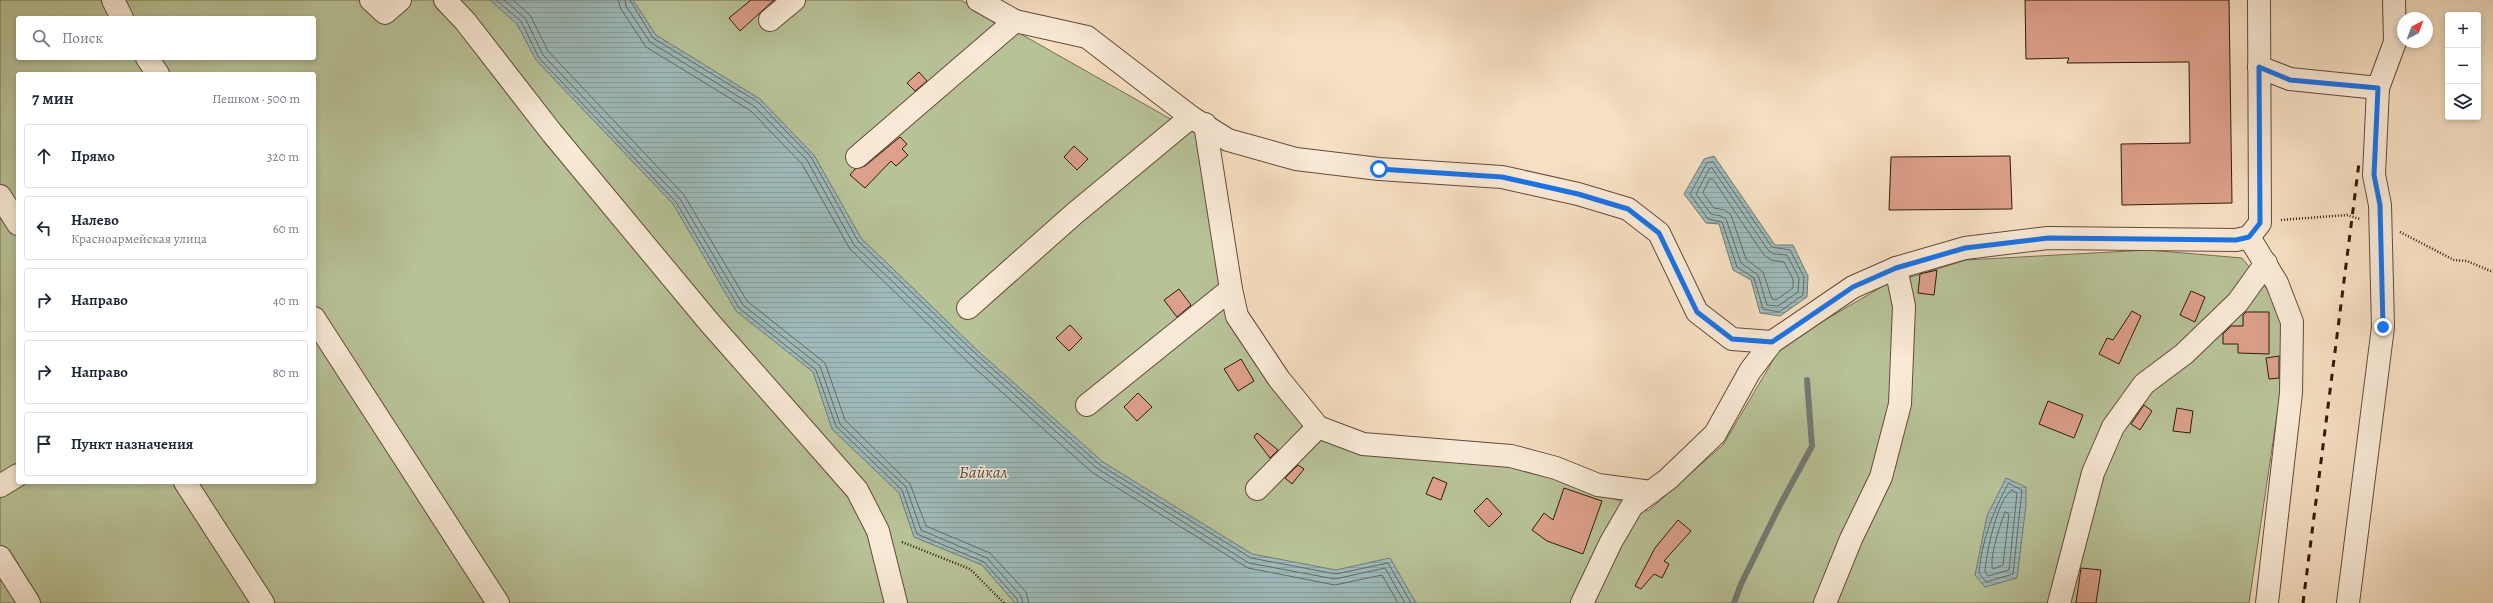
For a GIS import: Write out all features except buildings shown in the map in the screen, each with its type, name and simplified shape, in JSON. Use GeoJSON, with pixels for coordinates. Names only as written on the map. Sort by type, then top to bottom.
{"type":"FeatureCollection","features":[{"type":"Feature","properties":{"kind":"street"},"geometry":{"type":"LineString","coordinates":[[113,0],[121,16]]}},
{"type":"Feature","properties":{"kind":"street"},"geometry":{"type":"LineString","coordinates":[[371,0],[385,13],[400,0]]}},
{"type":"Feature","properties":{"kind":"street"},"geometry":{"type":"LineString","coordinates":[[445,0],[465,20],[552,133],[709,322],[857,490],[878,531],[896,603]]}},
{"type":"Feature","properties":{"kind":"street"},"geometry":{"type":"LineString","coordinates":[[770,20],[794,0]]}},
{"type":"Feature","properties":{"kind":"street"},"geometry":{"type":"LineString","coordinates":[[978,0],[1015,21],[1088,37],[1198,120],[1228,140],[1296,159],[1379,169],[1502,177],[1578,194],[1628,209],[1659,233],[1697,312],[1732,339],[1772,342]]}},
{"type":"Feature","properties":{"kind":"street"},"geometry":{"type":"LineString","coordinates":[[2259,0],[2255,230],[2266,263],[2277,283],[2292,322],[2291,392],[2267,603]]}},
{"type":"Feature","properties":{"kind":"street"},"geometry":{"type":"LineString","coordinates":[[2348,603],[2383,327],[2380,205],[2374,175],[2378,88],[2395,42],[2394,0]]}},
{"type":"Feature","properties":{"kind":"street"},"geometry":{"type":"LineString","coordinates":[[857,157],[1015,21]]}},
{"type":"Feature","properties":{"kind":"street"},"geometry":{"type":"LineString","coordinates":[[148,60],[157,72]]}},
{"type":"Feature","properties":{"kind":"street"},"geometry":{"type":"LineString","coordinates":[[2259,67],[2290,80],[2378,88]]}},
{"type":"Feature","properties":{"kind":"street"},"geometry":{"type":"LineString","coordinates":[[1198,120],[1237,316],[1279,379],[1318,427],[1363,444],[1511,456],[1556,468],[1598,485],[1651,492]]}},
{"type":"Feature","properties":{"kind":"street"},"geometry":{"type":"LineString","coordinates":[[968,308],[1074,214],[1198,120]]}},
{"type":"Feature","properties":{"kind":"street"},"geometry":{"type":"LineString","coordinates":[[0,196],[16,221]]}},
{"type":"Feature","properties":{"kind":"street"},"geometry":{"type":"LineString","coordinates":[[1582,603],[1611,542],[1632,506],[1668,479],[1715,434],[1750,371],[1772,342],[1853,287],[1896,268],[1965,248],[2048,238],[2236,240],[2255,230]]}},
{"type":"Feature","properties":{"kind":"street"},"geometry":{"type":"LineString","coordinates":[[2059,603],[2093,473],[2113,427],[2144,384],[2184,354],[2238,302],[2266,263]]}},
{"type":"Feature","properties":{"kind":"street"},"geometry":{"type":"LineString","coordinates":[[1825,603],[1851,539],[1881,477],[1900,404],[1904,306],[1896,268]]}},
{"type":"Feature","properties":{"kind":"street"},"geometry":{"type":"LineString","coordinates":[[1087,405],[1231,289]]}},
{"type":"Feature","properties":{"kind":"street"},"geometry":{"type":"LineString","coordinates":[[316,321],[498,603]]}},
{"type":"Feature","properties":{"kind":"street"},"geometry":{"type":"LineString","coordinates":[[1257,489],[1318,427]]}},
{"type":"Feature","properties":{"kind":"street"},"geometry":{"type":"LineString","coordinates":[[0,486],[16,476]]}},
{"type":"Feature","properties":{"kind":"street"},"geometry":{"type":"LineString","coordinates":[[187,484],[263,603]]}},
{"type":"Feature","properties":{"kind":"street"},"geometry":{"type":"LineString","coordinates":[[0,557],[29,603]]}},
{"type":"Feature","properties":{"kind":"path"},"geometry":{"type":"LineString","coordinates":[[878,531],[970,569],[1004,603]]}},
{"type":"Feature","properties":{"kind":"green space"},"geometry":{"type":"Polygon","coordinates":[[[0,0],[961,0],[1197,134],[1226,316],[1326,442],[1506,460],[1648,511],[1723,445],[1782,345],[1885,285],[1966,260],[2148,250],[2242,258],[2277,301],[2286,355],[2249,603],[0,603],[0,0]]]}},
{"type":"Feature","properties":{"kind":"water","name":"Байкал"},"geometry":{"type":"Polygon","coordinates":[[[490,0],[633,0],[656,35],[760,99],[814,155],[861,238],[979,352],[1103,462],[1252,554],[1336,570],[1390,558],[1416,603],[1015,603],[982,565],[914,537],[899,493],[832,429],[813,372],[736,311],[673,204],[536,60],[517,24],[490,0]]]}},
{"type":"Feature","properties":{"kind":"water"},"geometry":{"type":"Polygon","coordinates":[[[1714,156],[1775,245],[1793,245],[1808,276],[1807,297],[1780,316],[1760,313],[1751,280],[1733,270],[1719,224],[1706,223],[1684,194],[1704,159],[1714,156]]]}},
{"type":"Feature","properties":{"kind":"water"},"geometry":{"type":"Polygon","coordinates":[[[2006,478],[2026,487],[2026,505],[2017,578],[1985,587],[1975,575],[1987,516],[2006,478]]]}},
{"type":"Feature","properties":{"kind":"waterway"},"geometry":{"type":"LineString","coordinates":[[1734,603],[1741,584],[1780,505],[1812,446],[1807,380]]}},
{"type":"Feature","properties":{"kind":"railway"},"geometry":{"type":"LineString","coordinates":[[2303,603],[2359,163]]}},
{"type":"Feature","properties":{"kind":"route"},"geometry":{"type":"LineString","coordinates":[[1379,169],[1502,177],[1578,194],[1628,209],[1659,233],[1697,312],[1732,339],[1772,342],[1853,287],[1896,268],[1965,248],[2048,238],[2236,240],[2249,237],[2260,223],[2259,67],[2290,80],[2378,88],[2374,175],[2380,205],[2383,327]]}}]}
